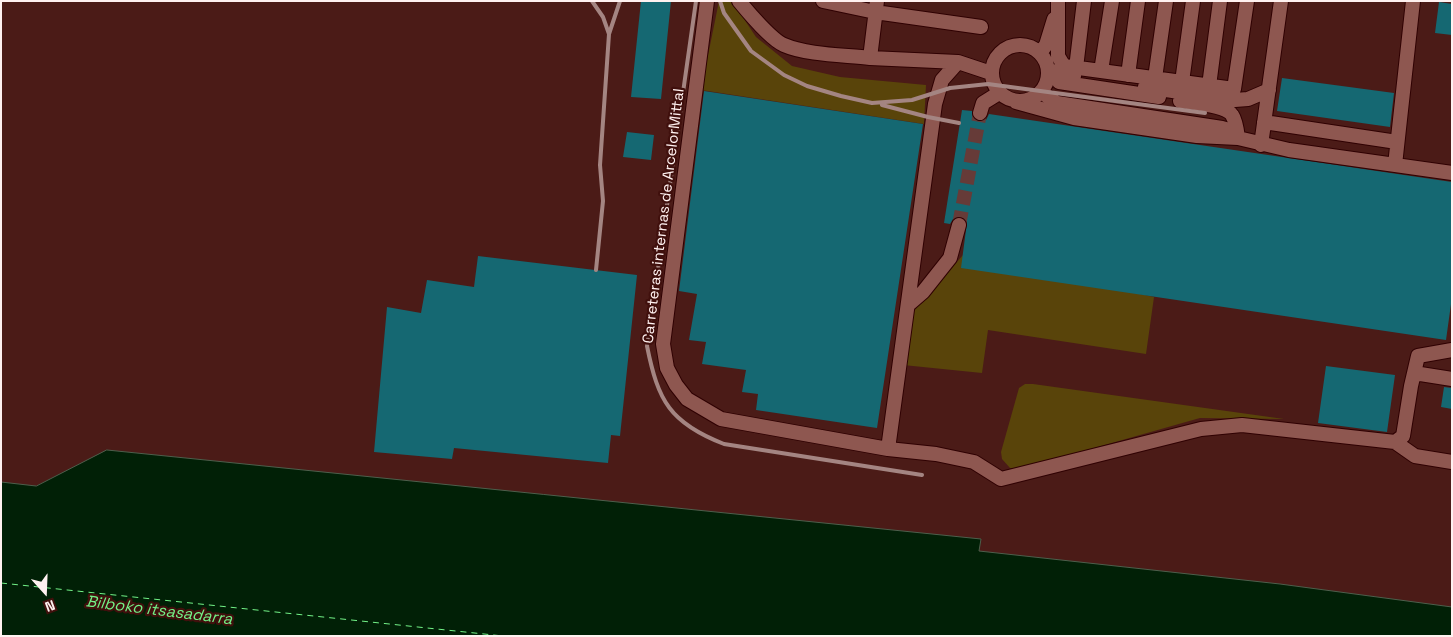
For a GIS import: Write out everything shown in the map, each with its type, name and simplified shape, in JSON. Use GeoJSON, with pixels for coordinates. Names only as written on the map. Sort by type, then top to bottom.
{"type":"FeatureCollection","features":[{"type":"Feature","properties":{"kind":"lane","name":"Carreteras internas de ArcelorMittal"},"geometry":{"type":"LineString","coordinates":[[707,1],[664,331],[664,356],[667,368],[676,386],[687,399],[721,418],[974,462],[1002,479],[1201,429],[1242,425],[1395,442]]}},
{"type":"Feature","properties":{"kind":"lane"},"geometry":{"type":"LineString","coordinates":[[739,1],[783,45],[811,52],[870,58],[958,62],[991,73]]}},
{"type":"Feature","properties":{"kind":"lane"},"geometry":{"type":"LineString","coordinates":[[823,1],[876,7],[981,27]]}},
{"type":"Feature","properties":{"kind":"lane"},"geometry":{"type":"LineString","coordinates":[[1076,68],[1084,1]]}},
{"type":"Feature","properties":{"kind":"lane"},"geometry":{"type":"LineString","coordinates":[[1101,71],[1112,1]]}},
{"type":"Feature","properties":{"kind":"lane"},"geometry":{"type":"LineString","coordinates":[[1128,75],[1138,1]]}},
{"type":"Feature","properties":{"kind":"lane"},"geometry":{"type":"LineString","coordinates":[[1155,78],[1166,1]]}},
{"type":"Feature","properties":{"kind":"lane"},"geometry":{"type":"LineString","coordinates":[[1182,82],[1193,1]]}},
{"type":"Feature","properties":{"kind":"lane"},"geometry":{"type":"LineString","coordinates":[[1208,86],[1220,1]]}},
{"type":"Feature","properties":{"kind":"lane"},"geometry":{"type":"LineString","coordinates":[[1057,6],[1058,56],[1064,66],[1234,89],[1247,1]]}},
{"type":"Feature","properties":{"kind":"lane"},"geometry":{"type":"LineString","coordinates":[[1261,144],[1282,1]]}},
{"type":"Feature","properties":{"kind":"lane"},"geometry":{"type":"LineString","coordinates":[[1395,165],[1413,1]]}},
{"type":"Feature","properties":{"kind":"lane"},"geometry":{"type":"LineString","coordinates":[[1057,6],[1046,45],[1040,53],[1046,80],[1057,103],[1222,128],[1261,144],[1289,150],[1452,173]]}},
{"type":"Feature","properties":{"kind":"lane"},"geometry":{"type":"LineString","coordinates":[[870,58],[876,7]]}},
{"type":"Feature","properties":{"kind":"lane"},"geometry":{"type":"LineString","coordinates":[[1040,53],[1025,45],[1013,45],[1002,50],[994,61],[991,73],[996,89],[1005,98],[1074,118],[1197,136],[1238,135]]}},
{"type":"Feature","properties":{"kind":"lane"},"geometry":{"type":"LineString","coordinates":[[888,448],[935,104],[942,80],[958,62]]}},
{"type":"Feature","properties":{"kind":"lane"},"geometry":{"type":"LineString","coordinates":[[1016,102],[1031,99],[1046,80],[1067,76],[1235,100],[1248,99],[1269,90]]}},
{"type":"Feature","properties":{"kind":"lane"},"geometry":{"type":"LineString","coordinates":[[1046,80],[1223,108],[1231,112],[1238,135]]}},
{"type":"Feature","properties":{"kind":"lane"},"geometry":{"type":"LineString","coordinates":[[980,112],[983,103],[999,92]]}},
{"type":"Feature","properties":{"kind":"lane"},"geometry":{"type":"LineString","coordinates":[[1264,122],[1397,142]]}},
{"type":"Feature","properties":{"kind":"lane"},"geometry":{"type":"LineString","coordinates":[[908,305],[923,292],[950,258],[959,225]]}},
{"type":"Feature","properties":{"kind":"lane"},"geometry":{"type":"LineString","coordinates":[[1452,350],[1418,356],[1404,436],[1395,442],[1415,456],[1452,462]]}},
{"type":"Feature","properties":{"kind":"lane"},"geometry":{"type":"LineString","coordinates":[[1414,373],[1452,379]]}},
{"type":"Feature","properties":{"kind":"shaded area"},"geometry":{"type":"Polygon","coordinates":[[[719,1],[732,1],[756,37],[792,66],[840,77],[926,85],[924,124],[701,90],[719,1]]]}},
{"type":"Feature","properties":{"kind":"shaded area"},"geometry":{"type":"Polygon","coordinates":[[[963,255],[1154,297],[1146,354],[988,330],[982,373],[903,365],[906,320],[963,255]]]}},
{"type":"Feature","properties":{"kind":"shaded area"},"geometry":{"type":"Polygon","coordinates":[[[1025,384],[1284,419],[1200,418],[1020,469],[1010,468],[1002,459],[1001,452],[1019,388],[1025,384]]]}},
{"type":"Feature","properties":{"kind":"water","name":"Bilboko itsasadarra"},"geometry":{"type":"Polygon","coordinates":[[[107,450],[981,539],[979,551],[1280,584],[1452,607],[1452,636],[1,636],[1,482],[36,486],[107,450]]]}},
{"type":"Feature","properties":{"kind":"building"},"geometry":{"type":"Polygon","coordinates":[[[641,1],[671,1],[661,99],[631,97],[641,1]]]}},
{"type":"Feature","properties":{"kind":"building"},"geometry":{"type":"Polygon","coordinates":[[[1439,2],[1452,4],[1452,35],[1435,33],[1439,2]]]}},
{"type":"Feature","properties":{"kind":"building"},"geometry":{"type":"Polygon","coordinates":[[[1282,78],[1394,93],[1390,127],[1277,111],[1282,78]]]}},
{"type":"Feature","properties":{"kind":"building"},"geometry":{"type":"Polygon","coordinates":[[[704,91],[923,124],[877,428],[756,410],[758,394],[742,392],[746,370],[702,364],[706,342],[689,340],[697,294],[679,291],[704,91]]]}},
{"type":"Feature","properties":{"kind":"building"},"geometry":{"type":"Polygon","coordinates":[[[962,110],[972,111],[973,119],[978,121],[986,120],[989,114],[1452,182],[1452,297],[1446,340],[961,268],[967,222],[965,219],[957,216],[950,224],[944,223],[962,110]]]}},
{"type":"Feature","properties":{"kind":"building"},"geometry":{"type":"Polygon","coordinates":[[[627,132],[654,135],[651,160],[623,157],[627,132]]]}},
{"type":"Feature","properties":{"kind":"building"},"geometry":{"type":"Polygon","coordinates":[[[478,256],[637,275],[620,436],[611,435],[608,463],[454,448],[452,459],[374,452],[387,307],[421,313],[427,280],[474,287],[478,256]]]}},
{"type":"Feature","properties":{"kind":"building"},"geometry":{"type":"Polygon","coordinates":[[[1326,366],[1395,375],[1387,432],[1318,423],[1326,366]]]}},
{"type":"Feature","properties":{"kind":"building"},"geometry":{"type":"Polygon","coordinates":[[[1444,387],[1452,388],[1452,409],[1441,407],[1444,387]]]}},
{"type":"Feature","properties":{"kind":"ferry route"},"geometry":{"type":"LineString","coordinates":[[1,583],[503,636]]}},
{"type":"Feature","properties":{"kind":"tunnel"},"geometry":{"type":"LineString","coordinates":[[959,225],[980,113]]}},
{"type":"Feature","properties":{"kind":"railway"},"geometry":{"type":"LineString","coordinates":[[592,1],[603,17],[609,34]]}},
{"type":"Feature","properties":{"kind":"railway"},"geometry":{"type":"LineString","coordinates":[[596,270],[603,201],[600,165],[609,34],[620,1]]}},
{"type":"Feature","properties":{"kind":"railway"},"geometry":{"type":"LineString","coordinates":[[696,1],[647,346],[656,382],[662,396],[669,408],[691,428],[724,444],[922,475]]}},
{"type":"Feature","properties":{"kind":"railway"},"geometry":{"type":"LineString","coordinates":[[720,1],[724,13],[751,51],[784,75],[807,86],[841,96],[872,103],[912,100],[950,88],[988,84],[1205,113]]}},
{"type":"Feature","properties":{"kind":"railway"},"geometry":{"type":"LineString","coordinates":[[882,105],[959,123]]}}]}
